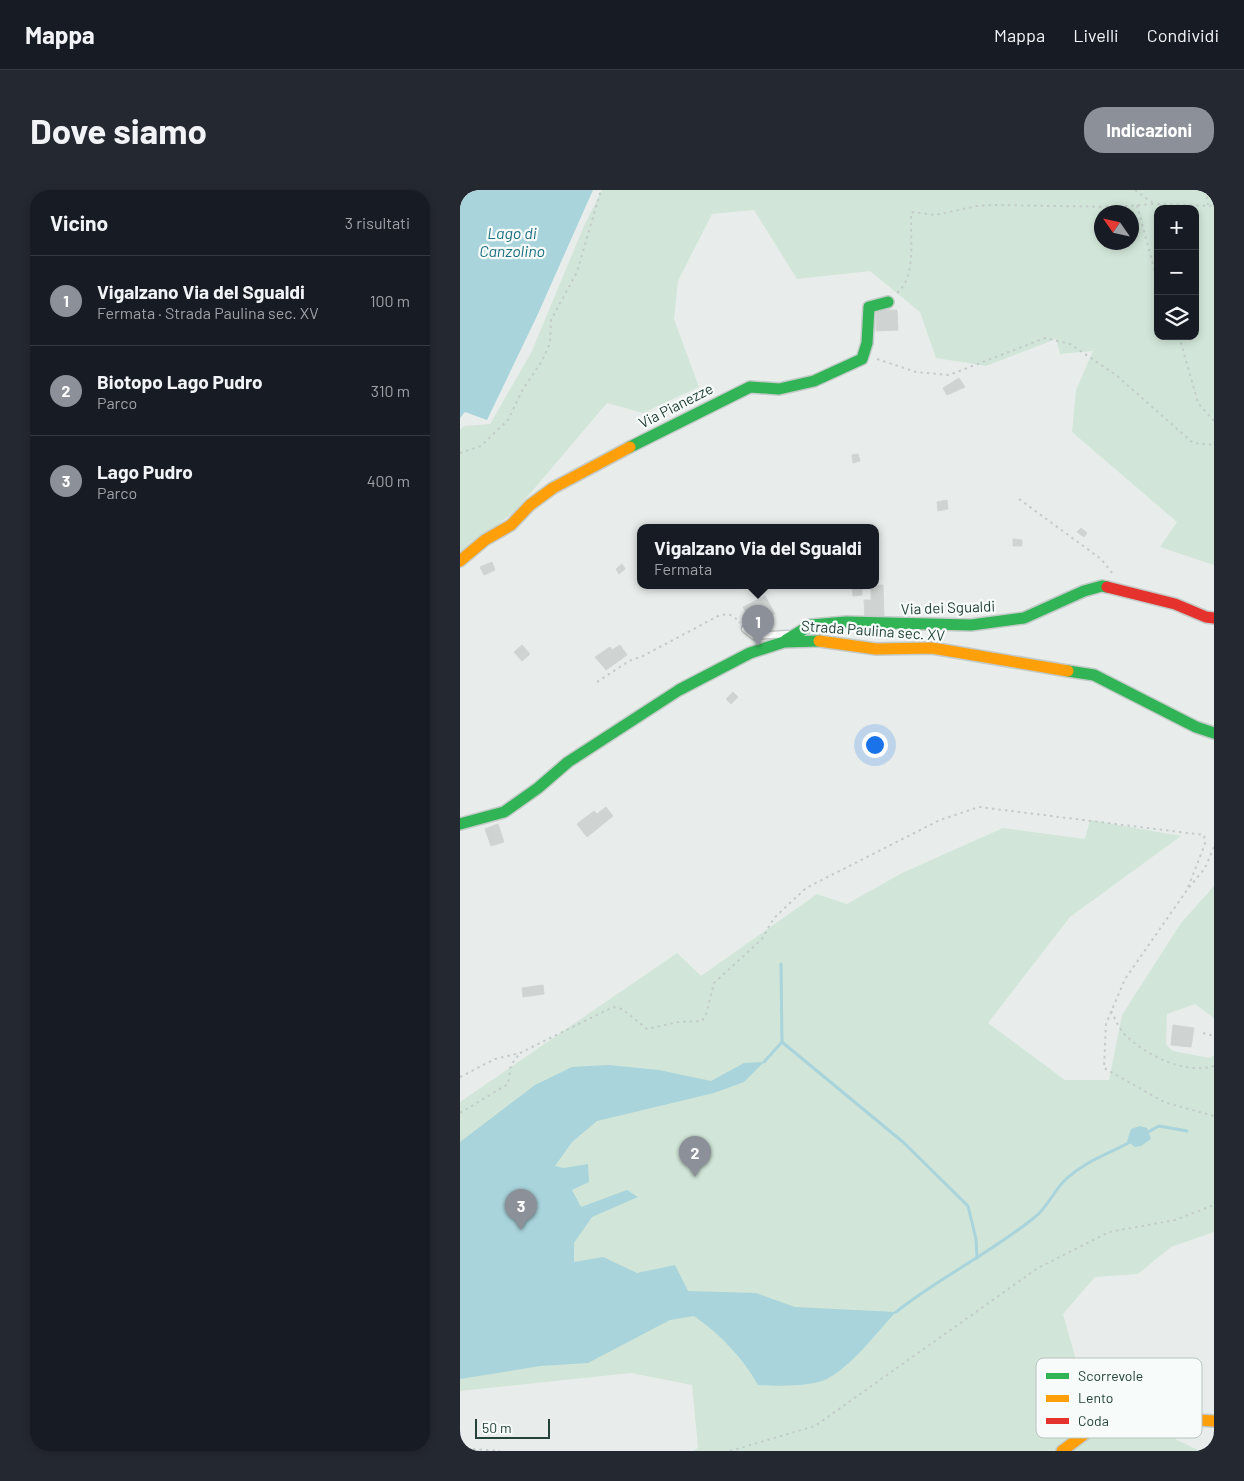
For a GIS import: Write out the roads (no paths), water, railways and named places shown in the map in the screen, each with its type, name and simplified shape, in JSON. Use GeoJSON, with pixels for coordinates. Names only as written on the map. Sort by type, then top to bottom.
{"type":"FeatureCollection","features":[{"type":"Feature","properties":{"kind":"street","name":"Via Pianezze"},"geometry":{"type":"LineString","coordinates":[[460,561],[485,540],[511,525],[530,505],[553,488],[676,422],[750,388],[779,389],[814,381],[862,359],[868,343],[869,307],[888,302]]}},
{"type":"Feature","properties":{"kind":"street","name":"Via dei Sgualdi"},"geometry":{"type":"LineString","coordinates":[[789,639],[811,625],[846,622],[900,625],[971,625],[1024,618],[1084,591],[1102,586],[1121,589],[1214,618]]}},
{"type":"Feature","properties":{"kind":"street","name":"Strada Paulina sec. XV"},"geometry":{"type":"LineString","coordinates":[[460,824],[504,812],[538,788],[568,762],[679,690],[750,653],[789,639],[813,640],[876,649],[932,648],[1094,675],[1196,727],[1214,733]]}},
{"type":"Feature","properties":{"kind":"street"},"geometry":{"type":"LineString","coordinates":[[1062,1451],[1080,1438]]}},
{"type":"Feature","properties":{"kind":"lane"},"geometry":{"type":"LineString","coordinates":[[745,629],[754,636],[784,634],[789,639]]}},
{"type":"Feature","properties":{"kind":"water","name":"Lago di Canzolino"},"geometry":{"type":"Polygon","coordinates":[[[460,190],[593,190],[537,316],[487,420],[465,412],[460,418],[460,190]]]}},
{"type":"Feature","properties":{"kind":"water"},"geometry":{"type":"Polygon","coordinates":[[[764,1062],[744,1082],[714,1093],[597,1121],[572,1142],[555,1166],[564,1168],[588,1164],[589,1182],[572,1190],[581,1207],[627,1190],[638,1197],[592,1217],[574,1243],[574,1262],[603,1257],[637,1273],[675,1265],[688,1291],[756,1293],[795,1307],[896,1312],[864,1348],[837,1373],[820,1382],[774,1386],[758,1385],[730,1347],[694,1316],[670,1320],[588,1363],[540,1366],[460,1379],[460,1142],[535,1085],[572,1067],[608,1065],[659,1070],[711,1081],[744,1063],[764,1062]]]}},
{"type":"Feature","properties":{"kind":"water"},"geometry":{"type":"Polygon","coordinates":[[[1140,1126],[1147,1128],[1151,1139],[1141,1146],[1135,1147],[1127,1141],[1131,1129],[1140,1126]]]}},
{"type":"Feature","properties":{"kind":"waterway"},"geometry":{"type":"LineString","coordinates":[[764,1062],[782,1042],[781,964]]}},
{"type":"Feature","properties":{"kind":"waterway"},"geometry":{"type":"LineString","coordinates":[[782,1042],[903,1142],[968,1206],[976,1239],[977,1258]]}},
{"type":"Feature","properties":{"kind":"waterway"},"geometry":{"type":"LineString","coordinates":[[1146,1133],[1159,1126],[1187,1131]]}},
{"type":"Feature","properties":{"kind":"waterway"},"geometry":{"type":"LineString","coordinates":[[896,1312],[1035,1217],[1062,1183],[1074,1172],[1132,1141]]}},
{"type":"Feature","properties":{"kind":"place","name":"Vigalzano Via del Sgualdi"},"geometry":{"type":"Point","coordinates":[758,646]}},
{"type":"Feature","properties":{"kind":"place","name":"Biotopo Lago Pudro"},"geometry":{"type":"Point","coordinates":[695,1177]}},
{"type":"Feature","properties":{"kind":"place","name":"Lago Pudro"},"geometry":{"type":"Point","coordinates":[521,1230]}}]}
